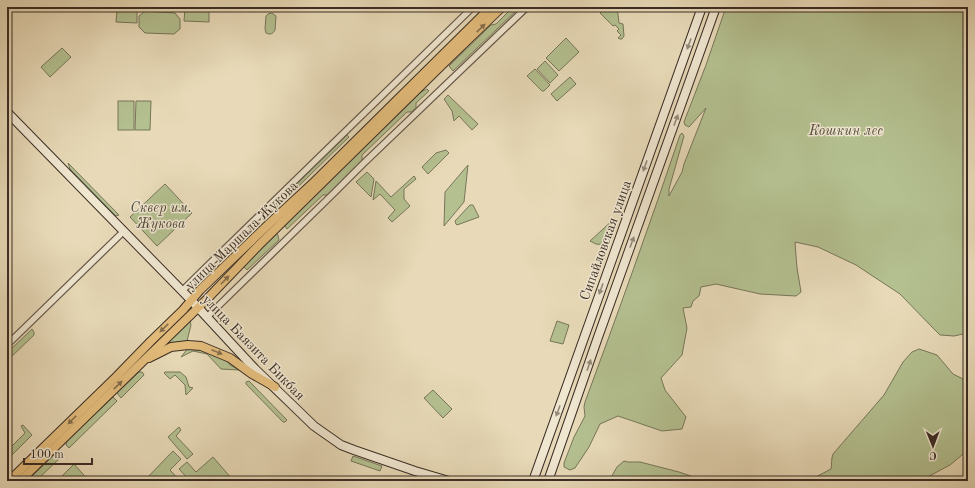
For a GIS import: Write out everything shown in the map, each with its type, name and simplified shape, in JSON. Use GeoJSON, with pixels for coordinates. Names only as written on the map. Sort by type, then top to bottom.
{"type":"FeatureCollection","features":[{"type":"Feature","properties":{"kind":"main road","name":"улица Маршала Жукова"},"geometry":{"type":"LineString","coordinates":[[9,481],[183,310],[200,290],[311,185],[491,7]]}},
{"type":"Feature","properties":{"kind":"main road","name":"улица Маршала Жукова"},"geometry":{"type":"LineString","coordinates":[[20,481],[502,7]]}},
{"type":"Feature","properties":{"kind":"main road","name":"Сипайловская улица"},"geometry":{"type":"LineString","coordinates":[[533,481],[702,7]]}},
{"type":"Feature","properties":{"kind":"main road","name":"Сипайловская улица"},"geometry":{"type":"LineString","coordinates":[[548,481],[716,7]]}},
{"type":"Feature","properties":{"kind":"main road","name":"улица Баязита Бикбая"},"geometry":{"type":"LineString","coordinates":[[7,112],[191,300],[256,369],[314,426],[341,445],[387,462],[449,481]]}},
{"type":"Feature","properties":{"kind":"main road"},"geometry":{"type":"LineString","coordinates":[[141,363],[171,348],[188,345],[201,346],[230,358],[252,374],[275,387]]}},
{"type":"Feature","properties":{"kind":"street"},"geometry":{"type":"LineString","coordinates":[[182,291],[473,7]]}},
{"type":"Feature","properties":{"kind":"street"},"geometry":{"type":"LineString","coordinates":[[207,317],[364,163],[527,7]]}},
{"type":"Feature","properties":{"kind":"street"},"geometry":{"type":"LineString","coordinates":[[7,346],[123,232]]}},
{"type":"Feature","properties":{"kind":"green space"},"geometry":{"type":"Polygon","coordinates":[[[511,7],[520,7],[453,71],[449,66],[491,25],[496,24],[511,9],[511,7]]]}},
{"type":"Feature","properties":{"kind":"green space"},"geometry":{"type":"Polygon","coordinates":[[[606,7],[615,7],[616,9],[619,23],[623,24],[624,36],[622,39],[618,38],[621,35],[617,31],[619,29],[615,25],[613,26],[600,13],[606,7]]]}},
{"type":"Feature","properties":{"kind":"green space","name":"Кошкин лес"},"geometry":{"type":"Polygon","coordinates":[[[726,7],[968,7],[968,333],[954,336],[940,335],[900,294],[856,265],[818,247],[795,242],[801,292],[796,296],[760,294],[716,284],[701,287],[699,296],[693,301],[691,307],[683,308],[687,328],[682,355],[661,378],[665,390],[686,417],[682,429],[662,431],[618,416],[600,424],[589,447],[575,468],[570,470],[564,467],[564,463],[574,437],[585,416],[585,402],[634,268],[680,135],[682,133],[684,136],[669,189],[669,196],[682,172],[706,108],[689,127],[685,125],[684,122],[726,7]]]}},
{"type":"Feature","properties":{"kind":"green space"},"geometry":{"type":"Polygon","coordinates":[[[185,9],[209,10],[209,22],[184,21],[185,9]]]}},
{"type":"Feature","properties":{"kind":"green space"},"geometry":{"type":"Polygon","coordinates":[[[117,10],[137,11],[137,23],[116,22],[117,10]]]}},
{"type":"Feature","properties":{"kind":"green space"},"geometry":{"type":"Polygon","coordinates":[[[145,11],[175,13],[180,19],[180,29],[174,34],[145,33],[139,27],[139,16],[145,11]]]}},
{"type":"Feature","properties":{"kind":"green space"},"geometry":{"type":"Polygon","coordinates":[[[272,13],[276,16],[275,30],[269,34],[266,33],[265,29],[266,16],[272,13]]]}},
{"type":"Feature","properties":{"kind":"green space"},"geometry":{"type":"Polygon","coordinates":[[[566,38],[579,52],[559,71],[546,58],[566,38]]]}},
{"type":"Feature","properties":{"kind":"green space"},"geometry":{"type":"Polygon","coordinates":[[[62,48],[71,57],[50,77],[41,67],[62,48]]]}},
{"type":"Feature","properties":{"kind":"green space"},"geometry":{"type":"Polygon","coordinates":[[[545,61],[558,75],[550,83],[537,69],[545,61]]]}},
{"type":"Feature","properties":{"kind":"green space"},"geometry":{"type":"Polygon","coordinates":[[[535,69],[550,85],[544,91],[542,91],[527,76],[535,69]]]}},
{"type":"Feature","properties":{"kind":"green space"},"geometry":{"type":"Polygon","coordinates":[[[570,77],[576,84],[557,101],[551,94],[570,77]]]}},
{"type":"Feature","properties":{"kind":"green space"},"geometry":{"type":"Polygon","coordinates":[[[427,89],[429,91],[416,103],[416,108],[411,112],[407,112],[362,155],[362,161],[327,195],[323,195],[287,229],[284,225],[421,92],[427,89]]]}},
{"type":"Feature","properties":{"kind":"green space"},"geometry":{"type":"Polygon","coordinates":[[[448,95],[478,124],[472,130],[459,116],[454,121],[452,111],[444,99],[448,95]]]}},
{"type":"Feature","properties":{"kind":"green space"},"geometry":{"type":"Polygon","coordinates":[[[118,101],[134,101],[134,130],[118,130],[118,101]]]}},
{"type":"Feature","properties":{"kind":"green space"},"geometry":{"type":"Polygon","coordinates":[[[136,101],[151,101],[150,130],[135,130],[136,101]]]}},
{"type":"Feature","properties":{"kind":"green space"},"geometry":{"type":"Polygon","coordinates":[[[347,135],[349,137],[273,211],[271,209],[347,135]]]}},
{"type":"Feature","properties":{"kind":"green space"},"geometry":{"type":"Polygon","coordinates":[[[446,150],[449,153],[428,174],[422,167],[436,153],[446,150]]]}},
{"type":"Feature","properties":{"kind":"green space"},"geometry":{"type":"Polygon","coordinates":[[[68,163],[119,215],[116,216],[70,169],[68,163]]]}},
{"type":"Feature","properties":{"kind":"green space"},"geometry":{"type":"Polygon","coordinates":[[[468,165],[464,202],[444,226],[445,192],[468,165]]]}},
{"type":"Feature","properties":{"kind":"green space"},"geometry":{"type":"Polygon","coordinates":[[[367,172],[374,179],[371,197],[356,182],[367,172]]]}},
{"type":"Feature","properties":{"kind":"green space"},"geometry":{"type":"Polygon","coordinates":[[[414,176],[416,179],[404,189],[404,199],[410,206],[392,222],[388,218],[395,210],[380,194],[373,200],[376,181],[391,197],[414,176]]]}},
{"type":"Feature","properties":{"kind":"green space","name":"Сквер им. Жукова"},"geometry":{"type":"Polygon","coordinates":[[[165,184],[192,213],[157,246],[130,217],[165,184]]]}},
{"type":"Feature","properties":{"kind":"green space"},"geometry":{"type":"Polygon","coordinates":[[[470,205],[473,205],[479,217],[457,225],[455,221],[470,205]]]}},
{"type":"Feature","properties":{"kind":"green space"},"geometry":{"type":"Polygon","coordinates":[[[614,219],[613,236],[608,245],[596,244],[590,241],[614,219]]]}},
{"type":"Feature","properties":{"kind":"green space"},"geometry":{"type":"Polygon","coordinates":[[[276,233],[279,240],[247,270],[242,265],[276,233]]]}},
{"type":"Feature","properties":{"kind":"green space"},"geometry":{"type":"Polygon","coordinates":[[[190,321],[191,325],[187,341],[165,345],[190,321]]]}},
{"type":"Feature","properties":{"kind":"green space"},"geometry":{"type":"Polygon","coordinates":[[[557,321],[569,325],[563,344],[550,341],[557,321]]]}},
{"type":"Feature","properties":{"kind":"green space"},"geometry":{"type":"Polygon","coordinates":[[[32,329],[34,335],[10,358],[7,358],[7,353],[32,329]]]}},
{"type":"Feature","properties":{"kind":"green space"},"geometry":{"type":"Polygon","coordinates":[[[189,347],[199,348],[221,357],[230,365],[239,370],[221,369],[207,354],[193,351],[181,357],[189,347]]]}},
{"type":"Feature","properties":{"kind":"green space"},"geometry":{"type":"Polygon","coordinates":[[[919,349],[937,355],[953,374],[963,379],[968,377],[968,450],[950,465],[920,481],[808,481],[831,469],[833,454],[884,395],[903,362],[912,352],[919,349]]]}},
{"type":"Feature","properties":{"kind":"green space"},"geometry":{"type":"Polygon","coordinates":[[[139,372],[142,372],[144,375],[121,398],[117,393],[139,372]]]}},
{"type":"Feature","properties":{"kind":"green space"},"geometry":{"type":"Polygon","coordinates":[[[180,372],[186,377],[189,387],[193,388],[186,395],[185,385],[175,375],[170,379],[164,373],[180,372]]]}},
{"type":"Feature","properties":{"kind":"green space"},"geometry":{"type":"Polygon","coordinates":[[[249,381],[287,420],[285,422],[283,422],[246,384],[246,382],[249,381]]]}},
{"type":"Feature","properties":{"kind":"green space"},"geometry":{"type":"Polygon","coordinates":[[[433,390],[452,409],[443,418],[424,398],[433,390]]]}},
{"type":"Feature","properties":{"kind":"green space"},"geometry":{"type":"Polygon","coordinates":[[[113,397],[117,401],[69,448],[66,445],[67,440],[113,397]]]}},
{"type":"Feature","properties":{"kind":"green space"},"geometry":{"type":"Polygon","coordinates":[[[23,425],[32,435],[7,460],[7,451],[25,433],[21,426],[23,425]]]}},
{"type":"Feature","properties":{"kind":"green space"},"geometry":{"type":"Polygon","coordinates":[[[179,427],[181,430],[176,436],[193,454],[187,459],[168,437],[179,427]]]}},
{"type":"Feature","properties":{"kind":"green space"},"geometry":{"type":"Polygon","coordinates":[[[60,451],[63,455],[36,481],[27,481],[57,452],[60,451]]]}},
{"type":"Feature","properties":{"kind":"green space"},"geometry":{"type":"Polygon","coordinates":[[[173,451],[181,459],[170,470],[180,481],[144,481],[173,451]]]}},
{"type":"Feature","properties":{"kind":"green space"},"geometry":{"type":"Polygon","coordinates":[[[353,456],[382,466],[380,471],[351,461],[353,456]]]}},
{"type":"Feature","properties":{"kind":"green space"},"geometry":{"type":"Polygon","coordinates":[[[213,457],[232,479],[230,481],[190,481],[179,469],[187,462],[196,472],[213,457]]]}},
{"type":"Feature","properties":{"kind":"green space"},"geometry":{"type":"Polygon","coordinates":[[[624,461],[640,462],[706,481],[609,481],[617,467],[624,461]]]}},
{"type":"Feature","properties":{"kind":"green space"},"geometry":{"type":"Polygon","coordinates":[[[74,464],[89,481],[57,481],[74,464]]]}}]}
